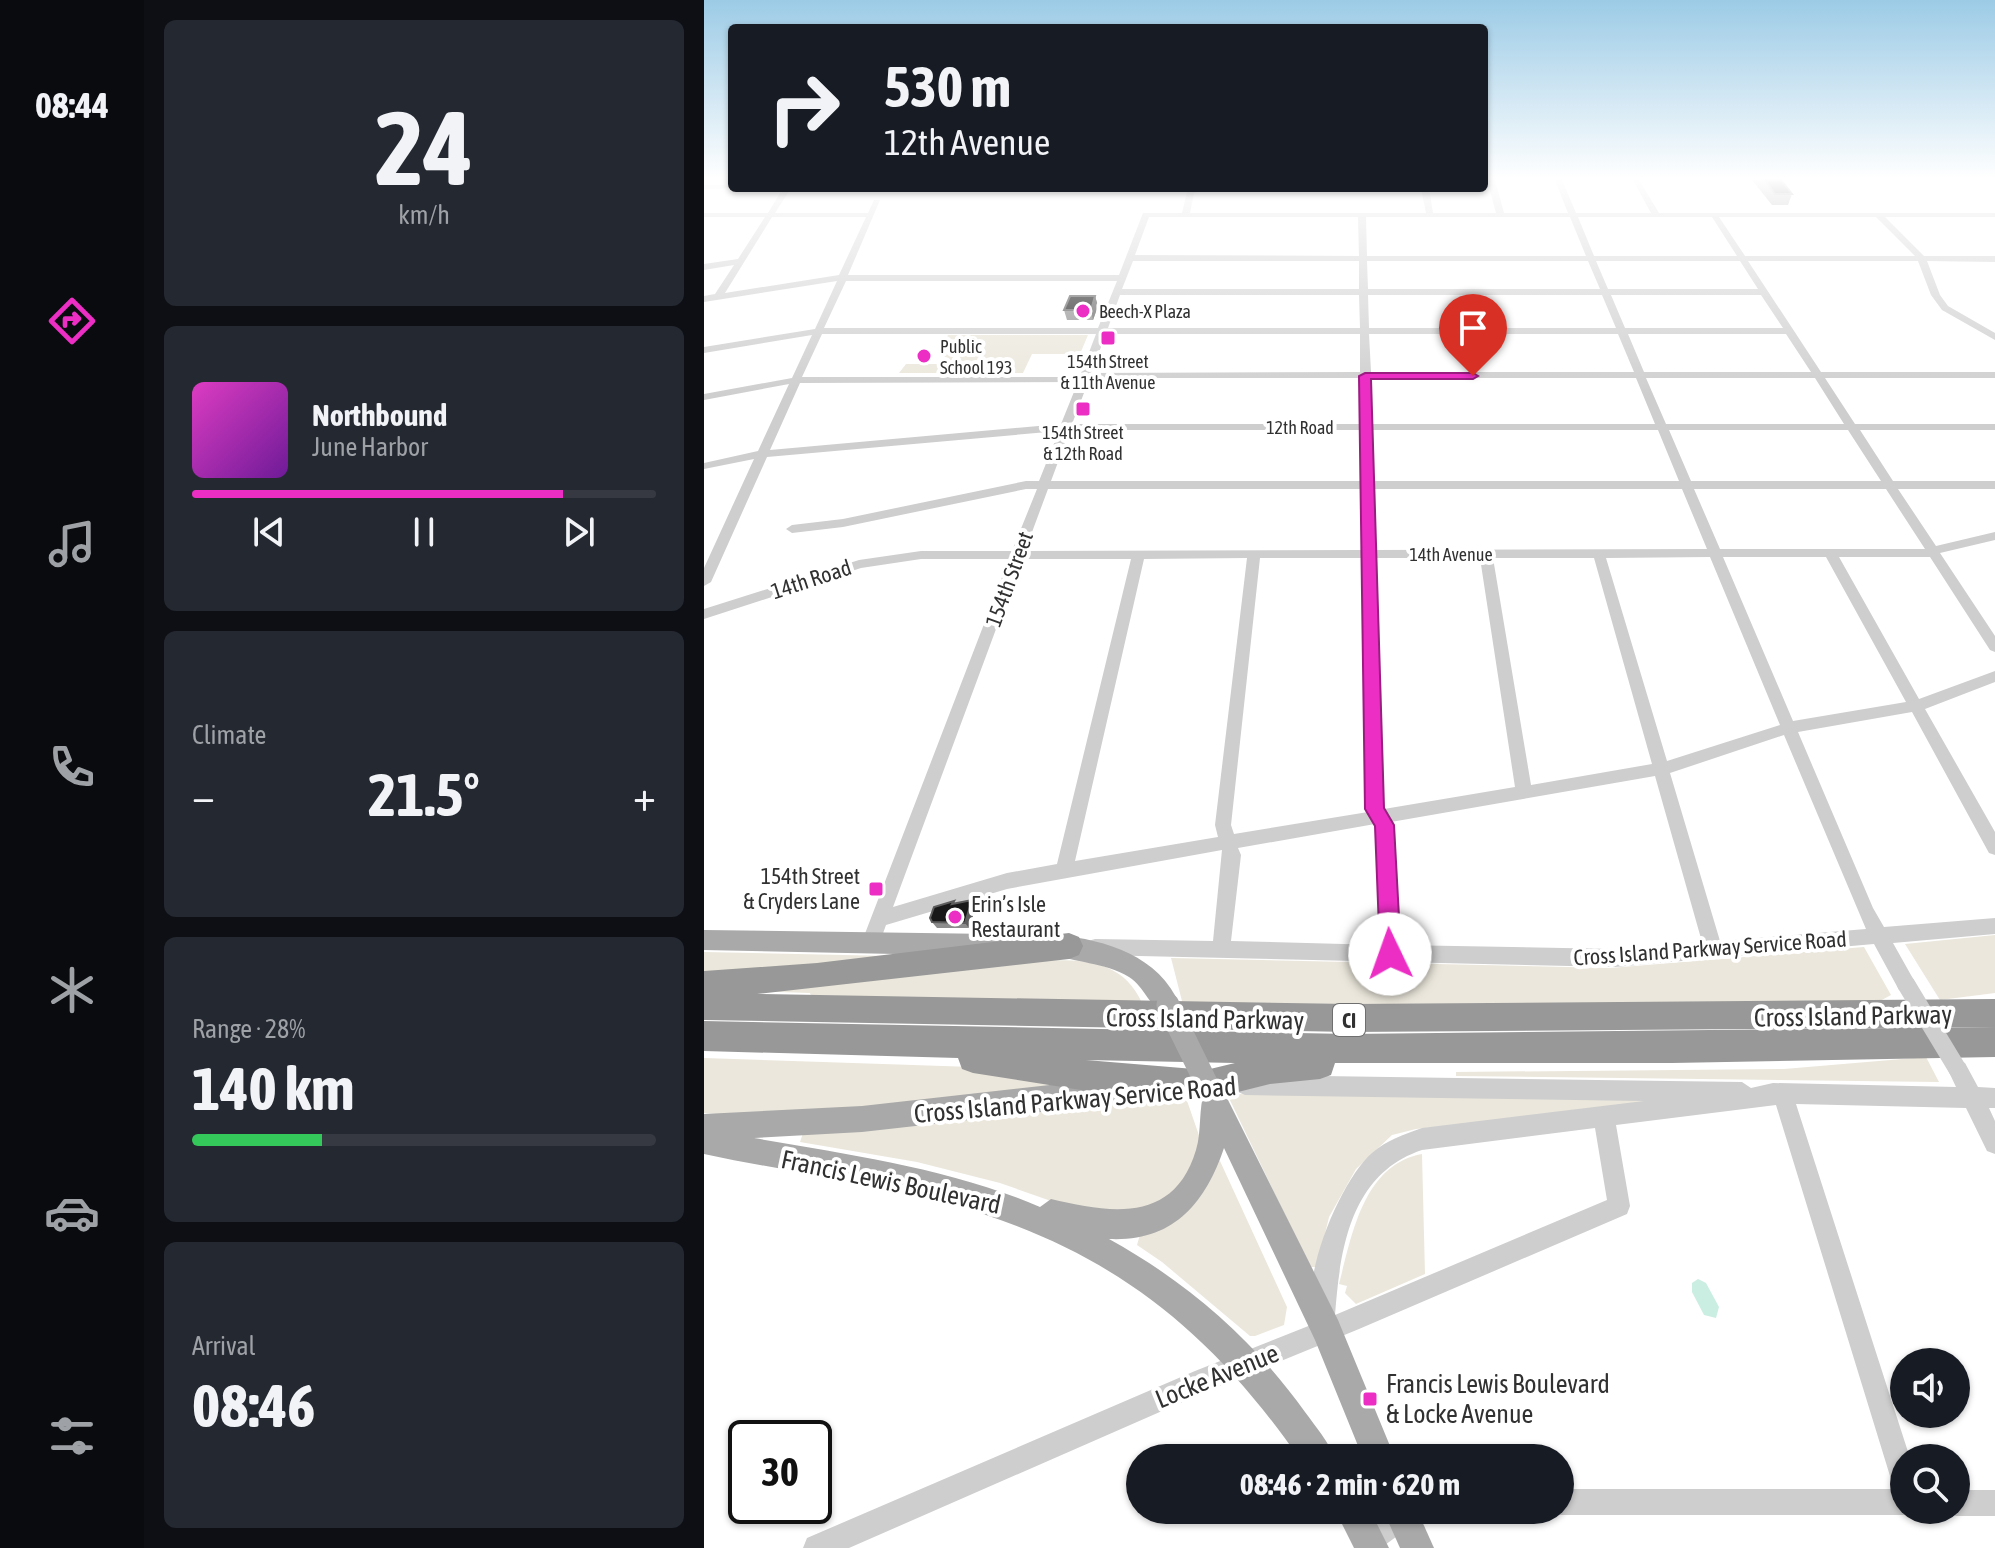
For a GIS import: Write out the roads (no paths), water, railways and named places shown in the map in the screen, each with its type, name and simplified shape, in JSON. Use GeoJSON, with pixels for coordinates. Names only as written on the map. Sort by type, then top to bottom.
{"type":"FeatureCollection","features":[{"type":"Feature","properties":{"kind":"highway"},"geometry":{"type":"LineString","coordinates":[[704,984],[817,976],[1069,946]]}},
{"type":"Feature","properties":{"kind":"highway"},"geometry":{"type":"LineString","coordinates":[[1892,1015],[1995,1001]]}},
{"type":"Feature","properties":{"kind":"highway","name":"Cross Island Parkway"},"geometry":{"type":"LineString","coordinates":[[704,1006],[935,1014],[1321,1020],[1995,1013]]}},
{"type":"Feature","properties":{"kind":"highway","name":"Cross Island Parkway"},"geometry":{"type":"LineString","coordinates":[[704,1036],[1327,1050],[1621,1049],[1995,1042]]}},
{"type":"Feature","properties":{"kind":"highway"},"geometry":{"type":"LineString","coordinates":[[839,1041],[1210,1092],[1257,1071],[1296,1065],[1621,1049]]}},
{"type":"Feature","properties":{"kind":"main road","name":"Cross Island Parkway Service Road"},"geometry":{"type":"LineString","coordinates":[[704,940],[1069,946]]}},
{"type":"Feature","properties":{"kind":"main road"},"geometry":{"type":"LineString","coordinates":[[1069,946],[1138,969],[1155,984],[1168,1005],[1327,1331],[1373,1444]]}},
{"type":"Feature","properties":{"kind":"main road","name":"Cross Island Parkway Service Road"},"geometry":{"type":"LineString","coordinates":[[704,1127],[847,1120],[1059,1096],[1210,1092]]}},
{"type":"Feature","properties":{"kind":"main road"},"geometry":{"type":"LineString","coordinates":[[965,1195],[1101,1224],[1133,1224],[1154,1219],[1181,1202],[1199,1179],[1213,1134],[1210,1092]]}},
{"type":"Feature","properties":{"kind":"main road","name":"Francis Lewis Boulevard"},"geometry":{"type":"LineString","coordinates":[[704,1141],[883,1174],[965,1195],[1046,1221],[1121,1258],[1196,1313],[1280,1404],[1309,1444]]}},
{"type":"Feature","properties":{"kind":"main road"},"geometry":{"type":"LineString","coordinates":[[1359,1524],[1370,1544]]}},
{"type":"Feature","properties":{"kind":"main road"},"geometry":{"type":"LineString","coordinates":[[1409,1524],[1417,1548]]}},
{"type":"Feature","properties":{"kind":"street"},"geometry":{"type":"LineString","coordinates":[[719,296],[746,252]]}},
{"type":"Feature","properties":{"kind":"street"},"geometry":{"type":"LineString","coordinates":[[704,582],[854,252]]}},
{"type":"Feature","properties":{"kind":"street","name":"154th Street"},"geometry":{"type":"LineString","coordinates":[[870,944],[1131,252]]}},
{"type":"Feature","properties":{"kind":"street"},"geometry":{"type":"LineString","coordinates":[[1363,252],[1375,809],[1384,825],[1390,954]]}},
{"type":"Feature","properties":{"kind":"street"},"geometry":{"type":"LineString","coordinates":[[1590,252],[1878,936],[1958,1070],[1985,1098],[1995,1143]]}},
{"type":"Feature","properties":{"kind":"street"},"geometry":{"type":"LineString","coordinates":[[1738,252],[1932,552],[1992,639]]}},
{"type":"Feature","properties":{"kind":"street"},"geometry":{"type":"LineString","coordinates":[[1915,252],[1921,258],[1943,306],[1995,337]]}},
{"type":"Feature","properties":{"kind":"street"},"geometry":{"type":"LineString","coordinates":[[1129,258],[1995,259]]}},
{"type":"Feature","properties":{"kind":"street"},"geometry":{"type":"LineString","coordinates":[[704,267],[741,261]]}},
{"type":"Feature","properties":{"kind":"street"},"geometry":{"type":"LineString","coordinates":[[704,299],[843,278],[1122,278]]}},
{"type":"Feature","properties":{"kind":"street"},"geometry":{"type":"LineString","coordinates":[[1116,292],[1765,292]]}},
{"type":"Feature","properties":{"kind":"street"},"geometry":{"type":"LineString","coordinates":[[704,350],[818,331],[1791,331]]}},
{"type":"Feature","properties":{"kind":"street"},"geometry":{"type":"LineString","coordinates":[[704,397],[796,380],[1995,375]]}},
{"type":"Feature","properties":{"kind":"street","name":"12th Road"},"geometry":{"type":"LineString","coordinates":[[704,466],[762,454],[1066,427],[1995,427]]}},
{"type":"Feature","properties":{"kind":"street"},"geometry":{"type":"LineString","coordinates":[[792,529],[843,523],[1026,485],[1995,485]]}},
{"type":"Feature","properties":{"kind":"street","name":"14th Avenue"},"geometry":{"type":"LineString","coordinates":[[921,555],[1831,554],[1932,552],[1995,536]]}},
{"type":"Feature","properties":{"kind":"street"},"geometry":{"type":"LineString","coordinates":[[704,550],[721,547]]}},
{"type":"Feature","properties":{"kind":"street"},"geometry":{"type":"LineString","coordinates":[[1064,870],[1139,554]]}},
{"type":"Feature","properties":{"kind":"street"},"geometry":{"type":"LineString","coordinates":[[1221,950],[1232,855],[1223,825],[1254,554]]}},
{"type":"Feature","properties":{"kind":"street"},"geometry":{"type":"LineString","coordinates":[[1486,554],[1524,792]]}},
{"type":"Feature","properties":{"kind":"street"},"geometry":{"type":"LineString","coordinates":[[1599,554],[1713,950]]}},
{"type":"Feature","properties":{"kind":"street"},"geometry":{"type":"LineString","coordinates":[[1831,554],[1995,848]]}},
{"type":"Feature","properties":{"kind":"street","name":"14th Road"},"geometry":{"type":"LineString","coordinates":[[704,614],[859,564],[921,555]]}},
{"type":"Feature","properties":{"kind":"street"},"geometry":{"type":"LineString","coordinates":[[880,919],[1007,881],[1064,870],[1662,769],[1788,728],[1916,706],[1995,676]]}},
{"type":"Feature","properties":{"kind":"street","name":"Cross Island Parkway Service Road"},"geometry":{"type":"LineString","coordinates":[[1069,946],[1602,959],[1995,926]]}},
{"type":"Feature","properties":{"kind":"street","name":"Cross Island Parkway Service Road"},"geometry":{"type":"LineString","coordinates":[[1210,1092],[1691,1089],[1985,1098]]}},
{"type":"Feature","properties":{"kind":"street"},"geometry":{"type":"LineString","coordinates":[[1783,1094],[1892,1444]]}},
{"type":"Feature","properties":{"kind":"street","name":"Cross Island Parkway Service Road"},"geometry":{"type":"LineString","coordinates":[[1327,1331],[1323,1297],[1337,1233],[1354,1193],[1388,1151],[1422,1139],[1783,1094]]}},
{"type":"Feature","properties":{"kind":"street","name":"Locke Avenue"},"geometry":{"type":"LineString","coordinates":[[817,1548],[1619,1206],[1604,1118]]}},
{"type":"Feature","properties":{"kind":"street"},"geometry":{"type":"LineString","coordinates":[[1574,1502],[1890,1502]]}},
{"type":"Feature","properties":{"kind":"street"},"geometry":{"type":"LineString","coordinates":[[1970,1503],[1995,1503]]}},
{"type":"Feature","properties":{"kind":"street"},"geometry":{"type":"LineString","coordinates":[[1370,1544],[1392,1524]]}},
{"type":"Feature","properties":{"kind":"place","name":"Beech-X Plaza"},"geometry":{"type":"Point","coordinates":[1083,311]}},
{"type":"Feature","properties":{"kind":"place","name":"154th Street & 11th Avenue"},"geometry":{"type":"Point","coordinates":[1108,338]}},
{"type":"Feature","properties":{"kind":"place","name":"Public School 193"},"geometry":{"type":"Point","coordinates":[924,356]}},
{"type":"Feature","properties":{"kind":"place","name":"154th Street & 12th Road"},"geometry":{"type":"Point","coordinates":[1083,409]}},
{"type":"Feature","properties":{"kind":"place","name":"154th Street & Cryders Lane"},"geometry":{"type":"Point","coordinates":[876,889]}},
{"type":"Feature","properties":{"kind":"place","name":"Erin’s Isle Restaurant"},"geometry":{"type":"Point","coordinates":[955,917]}},
{"type":"Feature","properties":{"kind":"place","name":"Francis Lewis Boulevard & Locke Avenue"},"geometry":{"type":"Point","coordinates":[1370,1399]}}]}
